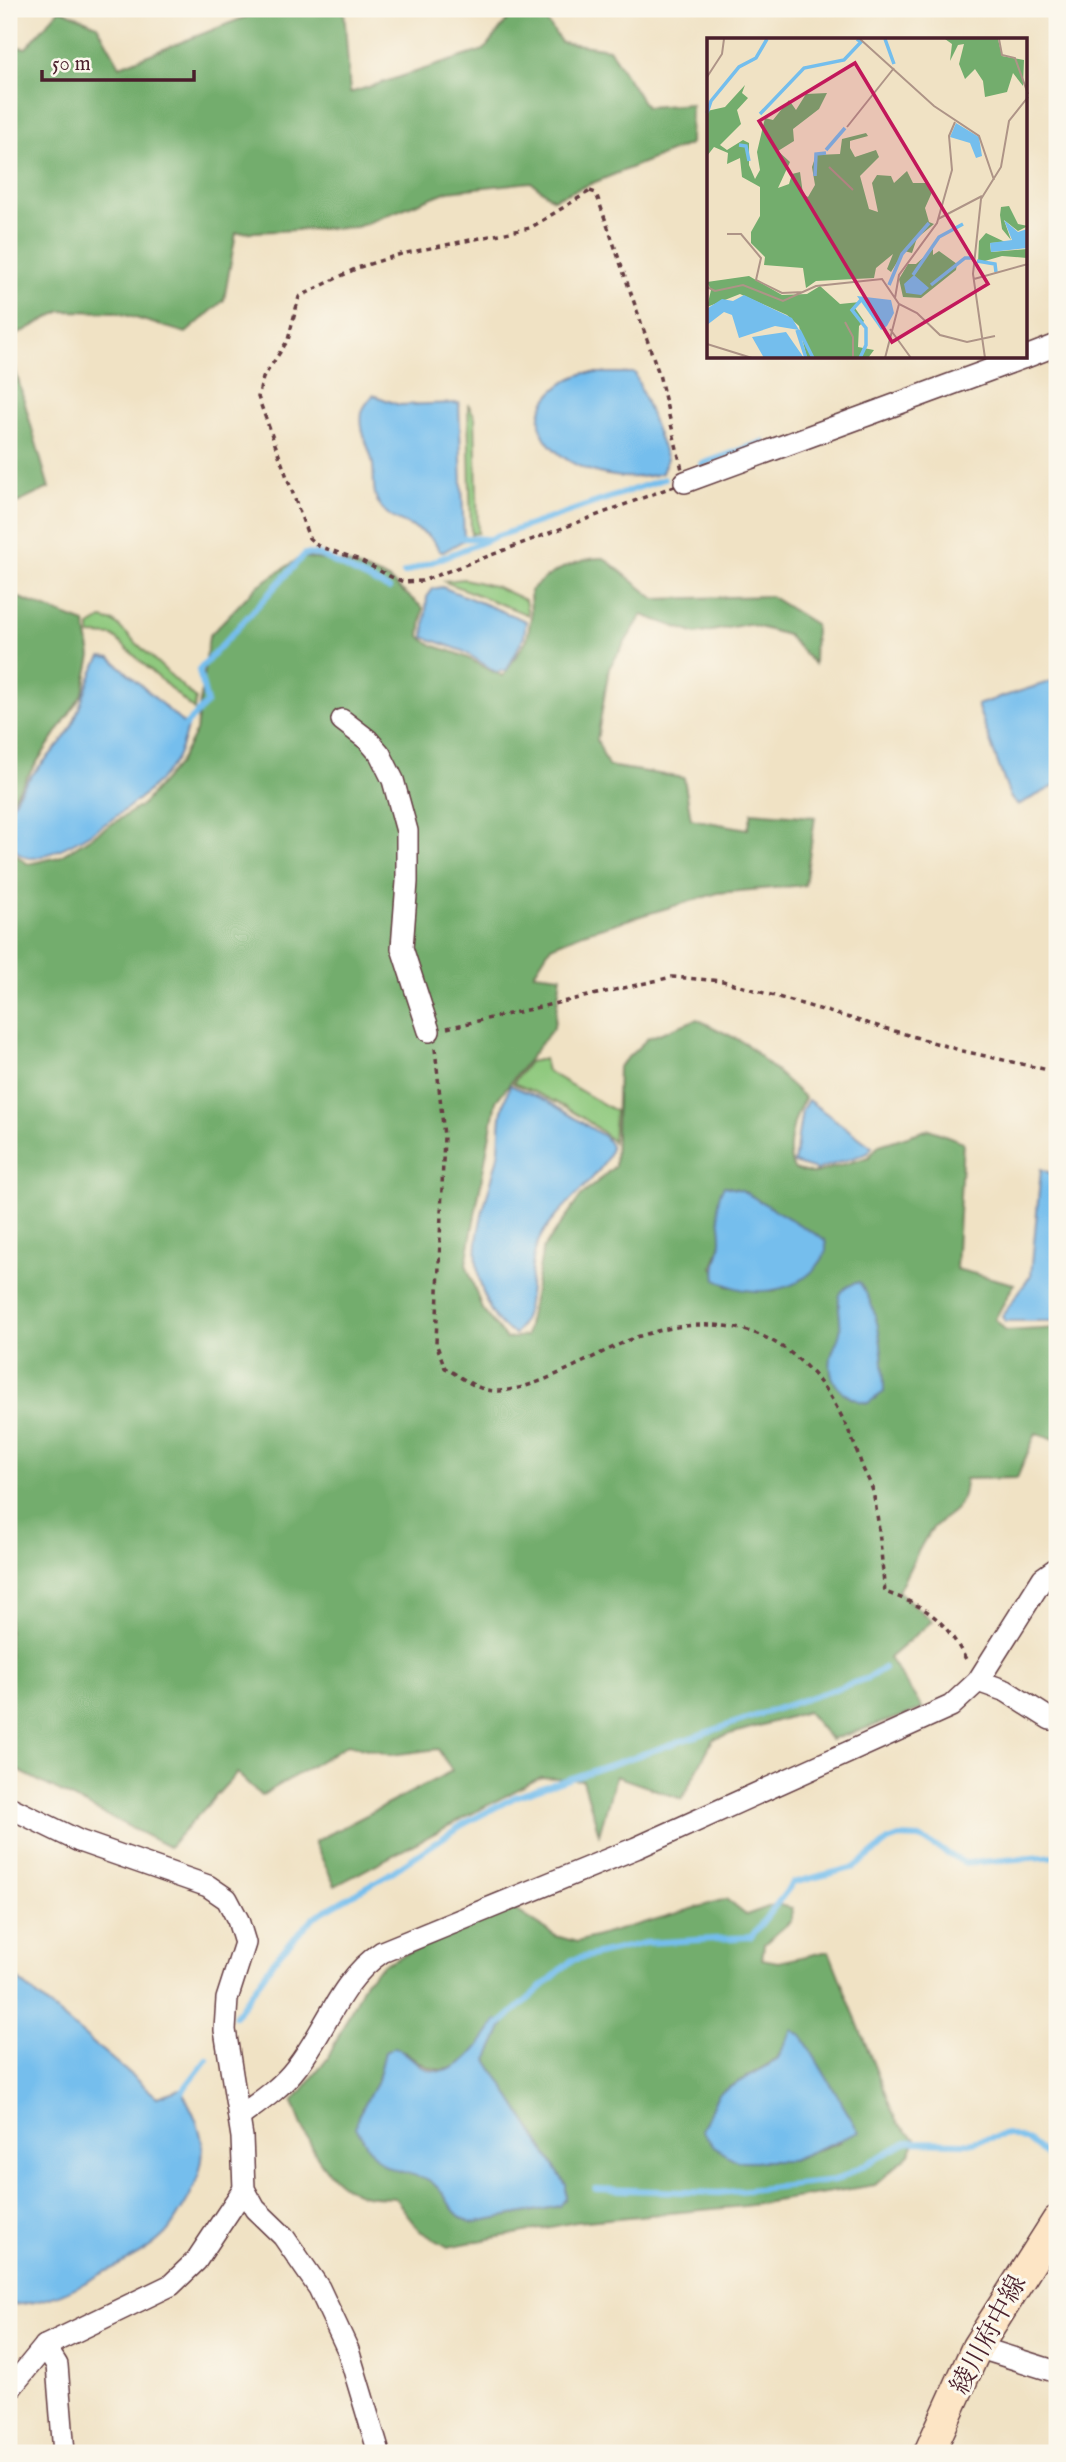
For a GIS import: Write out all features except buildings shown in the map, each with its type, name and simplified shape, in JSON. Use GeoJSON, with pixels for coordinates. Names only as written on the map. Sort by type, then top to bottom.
{"type":"FeatureCollection","features":[{"type":"Feature","properties":{"kind":"main road","name":"綾川府中線"},"geometry":{"type":"LineString","coordinates":[[929,2453],[977,2347],[1057,2221]]}},
{"type":"Feature","properties":{"kind":"street"},"geometry":{"type":"LineString","coordinates":[[1028,356],[1057,345]]}},
{"type":"Feature","properties":{"kind":"street"},"geometry":{"type":"LineString","coordinates":[[685,482],[1020,359]]}},
{"type":"Feature","properties":{"kind":"street"},"geometry":{"type":"LineString","coordinates":[[342,720],[368,740],[380,754],[393,780],[407,831],[407,882],[402,948],[429,1031]]}},
{"type":"Feature","properties":{"kind":"street"},"geometry":{"type":"LineString","coordinates":[[239,2118],[296,2069],[347,1984],[366,1962],[382,1952],[636,1848],[951,1706],[978,1681],[1043,1578],[1057,1568]]}},
{"type":"Feature","properties":{"kind":"street"},"geometry":{"type":"LineString","coordinates":[[978,1681],[1006,1691],[1050,1719],[1057,1719]]}},
{"type":"Feature","properties":{"kind":"street"},"geometry":{"type":"LineString","coordinates":[[9,1807],[79,1841],[208,1886],[227,1899],[238,1920],[245,1943],[227,1999],[225,2031],[239,2118],[244,2189],[255,2209],[284,2236],[319,2288],[348,2350],[379,2453]]}},
{"type":"Feature","properties":{"kind":"street"},"geometry":{"type":"LineString","coordinates":[[9,2390],[45,2346],[171,2285],[196,2261],[244,2189]]}},
{"type":"Feature","properties":{"kind":"street"},"geometry":{"type":"LineString","coordinates":[[45,2346],[57,2365],[64,2453]]}},
{"type":"Feature","properties":{"kind":"street"},"geometry":{"type":"LineString","coordinates":[[977,2347],[1057,2372]]}},
{"type":"Feature","properties":{"kind":"path"},"geometry":{"type":"LineString","coordinates":[[590,191],[596,193],[659,374],[685,482],[422,581],[404,582],[360,560],[318,545],[309,538],[258,397],[259,387],[288,340],[299,297],[308,291],[357,268],[401,254],[530,228],[590,191]]}},
{"type":"Feature","properties":{"kind":"path"},"geometry":{"type":"LineString","coordinates":[[978,1681],[941,1620],[919,1604],[885,1592],[873,1489],[849,1426],[819,1376],[790,1350],[754,1333],[718,1325],[689,1325],[640,1336],[509,1391],[485,1390],[445,1368],[436,1343],[444,1136],[436,1053],[429,1031],[673,977],[723,981],[963,1051],[1057,1072]]}},
{"type":"Feature","properties":{"kind":"green space"},"geometry":{"type":"Polygon","coordinates":[[[60,9],[97,25],[120,66],[266,9],[344,9],[350,93],[484,50],[512,14],[544,17],[561,42],[609,49],[646,107],[691,104],[690,144],[553,199],[531,182],[448,191],[357,227],[236,233],[224,300],[186,333],[115,312],[61,311],[9,339],[9,46],[26,48],[60,9]]]}},
{"type":"Feature","properties":{"kind":"green space"},"geometry":{"type":"Polygon","coordinates":[[[9,348],[49,488],[9,507],[9,348]]]}},
{"type":"Feature","properties":{"kind":"green space"},"geometry":{"type":"Polygon","coordinates":[[[468,404],[475,417],[478,533],[471,534],[468,404]]]}},
{"type":"Feature","properties":{"kind":"green space"},"geometry":{"type":"Polygon","coordinates":[[[301,557],[346,563],[388,579],[423,608],[420,636],[424,640],[503,676],[527,639],[531,617],[530,591],[564,567],[594,558],[604,558],[655,599],[770,596],[815,624],[814,664],[787,635],[748,624],[696,634],[642,615],[609,668],[597,740],[608,766],[684,778],[691,819],[748,829],[752,812],[815,817],[805,885],[718,893],[583,933],[551,946],[534,973],[561,976],[554,1027],[496,1101],[466,1264],[482,1309],[506,1339],[526,1336],[543,1249],[581,1196],[615,1166],[618,1067],[648,1038],[697,1019],[745,1043],[805,1098],[797,1114],[790,1143],[794,1169],[812,1174],[869,1157],[879,1145],[929,1129],[963,1142],[956,1269],[1014,1284],[995,1319],[1006,1331],[1057,1328],[1057,1440],[1036,1433],[1017,1478],[965,1479],[964,1492],[957,1508],[927,1536],[898,1591],[932,1621],[889,1658],[923,1709],[831,1740],[807,1712],[713,1739],[682,1799],[616,1776],[599,1834],[583,1780],[541,1777],[335,1886],[314,1842],[452,1771],[438,1749],[391,1755],[348,1744],[261,1796],[237,1773],[169,1847],[9,1766],[9,850],[28,864],[59,857],[142,805],[179,763],[196,731],[209,636],[256,587],[301,557]],[[724,1186],[721,1243],[713,1267],[727,1286],[776,1291],[825,1240],[741,1190],[724,1186]]]}},
{"type":"Feature","properties":{"kind":"green space"},"geometry":{"type":"Polygon","coordinates":[[[464,579],[497,587],[525,600],[528,615],[443,581],[464,579]]]}},
{"type":"Feature","properties":{"kind":"green space"},"geometry":{"type":"Polygon","coordinates":[[[9,594],[85,623],[91,656],[83,693],[9,804],[9,594]]]}},
{"type":"Feature","properties":{"kind":"green space"},"geometry":{"type":"Polygon","coordinates":[[[102,619],[114,622],[196,699],[194,710],[113,636],[90,635],[90,626],[102,619]]]}},
{"type":"Feature","properties":{"kind":"green space"},"geometry":{"type":"Polygon","coordinates":[[[544,1059],[547,1071],[615,1111],[613,1142],[578,1115],[513,1083],[529,1062],[544,1059]]]}},
{"type":"Feature","properties":{"kind":"green space"},"geometry":{"type":"Polygon","coordinates":[[[726,1899],[746,1915],[776,1904],[792,1908],[791,1921],[764,1944],[762,1959],[778,1962],[829,1951],[896,2121],[915,2139],[910,2154],[875,2185],[744,2206],[576,2222],[448,2247],[420,2231],[395,2198],[362,2195],[336,2180],[317,2157],[293,2102],[328,2058],[365,1981],[384,1964],[511,1907],[556,1936],[577,1942],[726,1899]],[[497,2021],[468,2058],[446,2070],[434,2069],[420,2063],[405,2051],[385,2052],[378,2080],[358,2116],[386,2166],[432,2183],[442,2192],[453,2209],[470,2223],[560,2206],[566,2185],[487,2060],[497,2021]],[[792,2031],[777,2059],[718,2094],[788,2161],[840,2142],[792,2031]]]}},
{"type":"Feature","properties":{"kind":"water"},"geometry":{"type":"Polygon","coordinates":[[[585,373],[635,373],[667,459],[662,473],[620,477],[591,471],[565,458],[544,437],[540,414],[544,403],[561,385],[585,373]]]}},
{"type":"Feature","properties":{"kind":"water"},"geometry":{"type":"Polygon","coordinates":[[[373,395],[399,405],[459,403],[464,540],[443,552],[439,551],[428,536],[395,519],[378,502],[374,490],[372,460],[361,419],[364,408],[373,395]]]}},
{"type":"Feature","properties":{"kind":"water"},"geometry":{"type":"Polygon","coordinates":[[[442,587],[526,621],[524,636],[507,670],[496,672],[463,651],[424,637],[427,597],[433,589],[442,587]]]}},
{"type":"Feature","properties":{"kind":"water"},"geometry":{"type":"Polygon","coordinates":[[[101,657],[111,658],[187,727],[180,750],[163,776],[132,805],[74,842],[39,857],[29,858],[16,850],[12,843],[8,825],[11,808],[22,787],[69,731],[101,657]]]}},
{"type":"Feature","properties":{"kind":"water"},"geometry":{"type":"Polygon","coordinates":[[[1055,680],[1057,785],[1018,805],[1010,797],[977,705],[1055,680]]]}},
{"type":"Feature","properties":{"kind":"water"},"geometry":{"type":"Polygon","coordinates":[[[510,1085],[547,1101],[605,1137],[611,1146],[601,1168],[556,1216],[539,1240],[532,1263],[526,1312],[515,1334],[505,1329],[492,1313],[480,1283],[477,1265],[478,1231],[498,1155],[502,1113],[510,1085]]]}},
{"type":"Feature","properties":{"kind":"water"},"geometry":{"type":"Polygon","coordinates":[[[808,1100],[872,1147],[868,1153],[816,1170],[794,1163],[802,1110],[808,1100]]]}},
{"type":"Feature","properties":{"kind":"water"},"geometry":{"type":"Polygon","coordinates":[[[1041,1169],[1057,1176],[1057,1321],[1005,1321],[1002,1316],[1031,1275],[1041,1169]]]}},
{"type":"Feature","properties":{"kind":"water"},"geometry":{"type":"Polygon","coordinates":[[[724,1186],[741,1190],[825,1240],[825,1254],[818,1265],[797,1282],[770,1290],[742,1289],[716,1279],[715,1269],[721,1241],[719,1199],[724,1186]]]}},
{"type":"Feature","properties":{"kind":"water"},"geometry":{"type":"Polygon","coordinates":[[[859,1282],[872,1306],[883,1364],[884,1392],[868,1403],[852,1398],[839,1389],[830,1367],[840,1332],[840,1296],[843,1290],[859,1282]]]}},
{"type":"Feature","properties":{"kind":"water"},"geometry":{"type":"Polygon","coordinates":[[[9,1972],[157,2097],[180,2089],[197,2121],[203,2150],[198,2179],[191,2194],[170,2229],[155,2243],[69,2291],[34,2302],[9,2305],[9,1972]]]}},
{"type":"Feature","properties":{"kind":"water"},"geometry":{"type":"Polygon","coordinates":[[[497,2020],[504,2024],[487,2060],[566,2185],[566,2198],[560,2206],[470,2223],[453,2209],[437,2187],[419,2177],[381,2163],[356,2127],[358,2116],[378,2080],[385,2052],[395,2047],[421,2066],[433,2071],[445,2071],[466,2059],[484,2040],[497,2020]]]}},
{"type":"Feature","properties":{"kind":"water"},"geometry":{"type":"Polygon","coordinates":[[[792,2030],[802,2036],[859,2132],[788,2161],[737,2161],[714,2147],[702,2130],[718,2094],[777,2060],[792,2030]]]}},
{"type":"Feature","properties":{"kind":"waterway"},"geometry":{"type":"LineString","coordinates":[[702,464],[763,442]]}},
{"type":"Feature","properties":{"kind":"waterway"},"geometry":{"type":"LineString","coordinates":[[404,573],[495,537],[664,479]]}},
{"type":"Feature","properties":{"kind":"waterway"},"geometry":{"type":"LineString","coordinates":[[457,538],[487,539]]}},
{"type":"Feature","properties":{"kind":"waterway"},"geometry":{"type":"LineString","coordinates":[[181,730],[207,703],[199,670],[305,554],[319,555],[389,589]]}},
{"type":"Feature","properties":{"kind":"waterway"},"geometry":{"type":"LineString","coordinates":[[235,2016],[275,1959],[314,1917],[389,1874],[462,1825],[515,1797],[868,1678],[884,1668]]}},
{"type":"Feature","properties":{"kind":"waterway"},"geometry":{"type":"LineString","coordinates":[[498,2026],[572,1960],[645,1943],[751,1937],[793,1883],[855,1867],[888,1841],[899,1837],[920,1838],[965,1863],[1057,1856]]}},
{"type":"Feature","properties":{"kind":"waterway"},"geometry":{"type":"LineString","coordinates":[[177,2098],[207,2059]]}},
{"type":"Feature","properties":{"kind":"waterway"},"geometry":{"type":"LineString","coordinates":[[596,2189],[719,2193],[835,2181],[907,2142],[968,2143],[1007,2134],[1029,2141],[1057,2164]]}}]}
